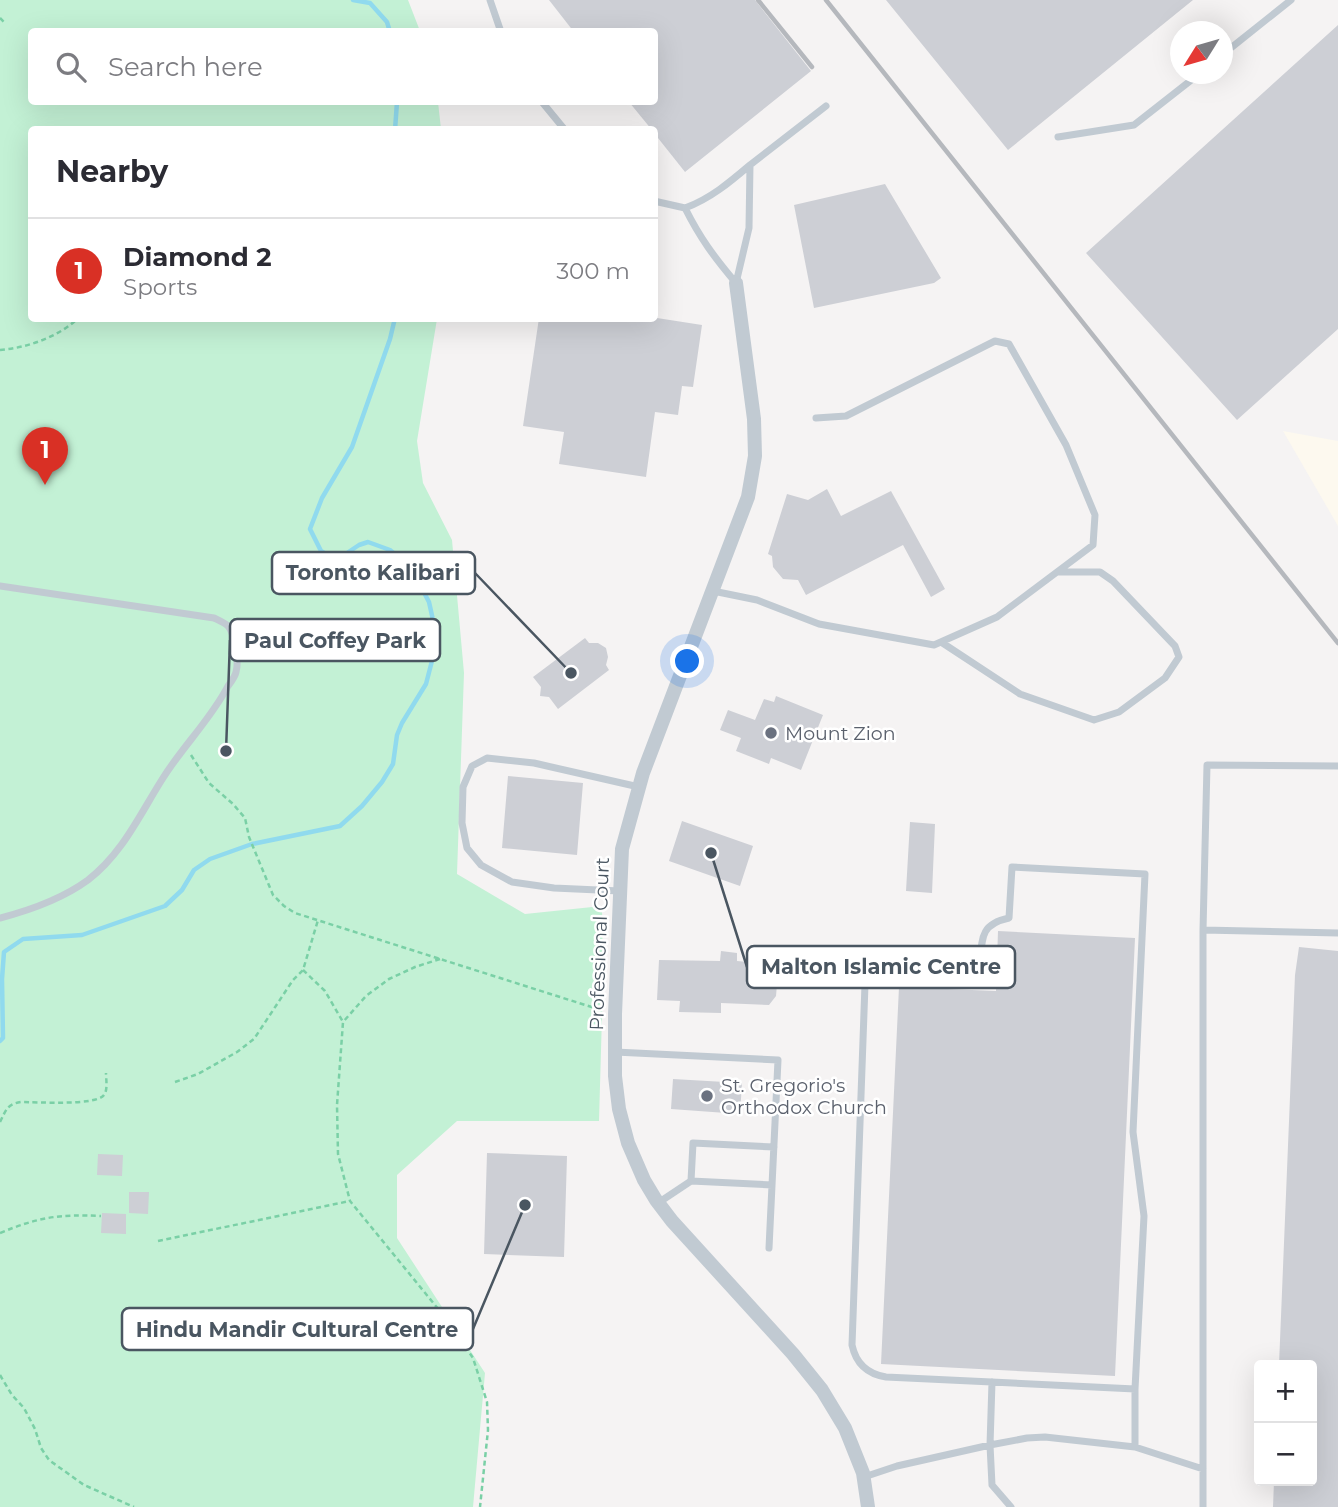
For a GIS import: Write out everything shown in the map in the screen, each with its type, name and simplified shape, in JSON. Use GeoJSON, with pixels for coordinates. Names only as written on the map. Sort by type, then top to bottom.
{"type":"FeatureCollection","features":[{"type":"Feature","properties":{"kind":"street","name":"Professional Court"},"geometry":{"type":"LineString","coordinates":[[736,283],[754,419],[755,456],[748,497],[639,787],[622,849],[615,1076],[619,1109],[628,1143],[644,1180],[672,1221],[793,1354],[822,1390],[845,1428],[863,1478],[868,1507]]}},
{"type":"Feature","properties":{"kind":"lane"},"geometry":{"type":"LineString","coordinates":[[490,0],[500,28]]}},
{"type":"Feature","properties":{"kind":"lane"},"geometry":{"type":"LineString","coordinates":[[1233,47],[1291,0]]}},
{"type":"Feature","properties":{"kind":"lane"},"geometry":{"type":"LineString","coordinates":[[1058,137],[1134,125],[1186,84]]}},
{"type":"Feature","properties":{"kind":"lane"},"geometry":{"type":"LineString","coordinates":[[544,105],[562,126]]}},
{"type":"Feature","properties":{"kind":"lane"},"geometry":{"type":"LineString","coordinates":[[658,202],[685,208],[704,200],[826,106]]}},
{"type":"Feature","properties":{"kind":"lane"},"geometry":{"type":"LineString","coordinates":[[736,283],[749,228],[750,165]]}},
{"type":"Feature","properties":{"kind":"lane"},"geometry":{"type":"LineString","coordinates":[[685,208],[714,258],[736,283]]}},
{"type":"Feature","properties":{"kind":"lane"},"geometry":{"type":"LineString","coordinates":[[712,591],[757,600],[819,624],[934,645],[997,617],[1093,545],[1095,514],[1066,445],[1009,344],[995,341],[846,416],[816,418]]}},
{"type":"Feature","properties":{"kind":"lane"},"geometry":{"type":"LineString","coordinates":[[942,642],[1020,694],[1094,720],[1119,712],[1166,678],[1179,657],[1175,646],[1113,581],[1100,572],[1057,572]]}},
{"type":"Feature","properties":{"kind":"lane"},"geometry":{"type":"LineString","coordinates":[[0,586],[214,618],[227,625],[234,638],[236,653],[236,672],[222,698],[163,777],[112,859],[87,881],[53,900],[0,918]]}},
{"type":"Feature","properties":{"kind":"lane"},"geometry":{"type":"LineString","coordinates":[[620,891],[554,888],[512,881],[481,865],[467,848],[462,823],[463,787],[472,766],[487,758],[534,763],[639,787]]}},
{"type":"Feature","properties":{"kind":"lane"},"geometry":{"type":"LineString","coordinates":[[1203,1507],[1203,930],[1207,765],[1338,766]]}},
{"type":"Feature","properties":{"kind":"lane"},"geometry":{"type":"LineString","coordinates":[[1135,1389],[886,1377],[863,1368],[854,1356],[853,1289],[866,957],[980,963],[986,929],[999,920],[1009,918],[1012,867],[1145,874],[1133,1132],[1144,1216],[1135,1389],[1135,1447]]}},
{"type":"Feature","properties":{"kind":"lane"},"geometry":{"type":"LineString","coordinates":[[1203,930],[1338,933]]}},
{"type":"Feature","properties":{"kind":"lane"},"geometry":{"type":"LineString","coordinates":[[615,1052],[778,1060],[769,1248]]}},
{"type":"Feature","properties":{"kind":"lane"},"geometry":{"type":"LineString","coordinates":[[691,1181],[693,1143],[774,1147]]}},
{"type":"Feature","properties":{"kind":"lane"},"geometry":{"type":"LineString","coordinates":[[658,1203],[691,1181],[772,1185]]}},
{"type":"Feature","properties":{"kind":"lane"},"geometry":{"type":"LineString","coordinates":[[992,1382],[992,1485],[1011,1507]]}},
{"type":"Feature","properties":{"kind":"lane"},"geometry":{"type":"LineString","coordinates":[[863,1478],[897,1466],[990,1445],[1045,1437],[1135,1447],[1203,1469]]}},
{"type":"Feature","properties":{"kind":"path"},"geometry":{"type":"LineString","coordinates":[[0,19],[5,23]]}},
{"type":"Feature","properties":{"kind":"path"},"geometry":{"type":"LineString","coordinates":[[0,350],[15,349],[44,339],[74,322]]}},
{"type":"Feature","properties":{"kind":"path"},"geometry":{"type":"LineString","coordinates":[[186,746],[209,783],[245,818],[249,837],[273,895],[295,913],[615,1014]]}},
{"type":"Feature","properties":{"kind":"path"},"geometry":{"type":"LineString","coordinates":[[175,1082],[198,1074],[254,1039],[293,980],[303,970],[318,920]]}},
{"type":"Feature","properties":{"kind":"path"},"geometry":{"type":"LineString","coordinates":[[343,1022],[366,996],[389,979],[440,959]]}},
{"type":"Feature","properties":{"kind":"path"},"geometry":{"type":"LineString","coordinates":[[303,970],[325,992],[343,1022],[337,1105],[338,1154],[349,1201],[448,1321],[473,1358],[487,1402],[488,1430],[480,1507]]}},
{"type":"Feature","properties":{"kind":"path"},"geometry":{"type":"LineString","coordinates":[[0,1122],[13,1103],[84,1102],[100,1098],[106,1089],[106,1073]]}},
{"type":"Feature","properties":{"kind":"path"},"geometry":{"type":"LineString","coordinates":[[158,1241],[349,1201]]}},
{"type":"Feature","properties":{"kind":"path"},"geometry":{"type":"LineString","coordinates":[[0,1233],[49,1217],[101,1216]]}},
{"type":"Feature","properties":{"kind":"path"},"geometry":{"type":"LineString","coordinates":[[0,1375],[24,1408],[49,1460],[84,1485],[134,1507]]}},
{"type":"Feature","properties":{"kind":"shaded area"},"geometry":{"type":"Polygon","coordinates":[[[1283,431],[1338,441],[1338,526],[1283,431]]]}},
{"type":"Feature","properties":{"kind":"green space"},"geometry":{"type":"Polygon","coordinates":[[[0,0],[408,0],[419,28],[28,28],[28,105],[438,105],[441,126],[28,126],[28,322],[437,322],[417,441],[423,483],[452,540],[464,673],[457,874],[525,914],[602,906],[599,1121],[457,1121],[397,1175],[397,1238],[485,1373],[473,1507],[0,1507],[0,0]]]}},
{"type":"Feature","properties":{"kind":"building"},"geometry":{"type":"Polygon","coordinates":[[[549,0],[755,0],[811,71],[685,172],[658,138],[658,126],[649,126],[631,105],[658,105],[658,28],[571,28],[549,0]]]}},
{"type":"Feature","properties":{"kind":"building"},"geometry":{"type":"Polygon","coordinates":[[[886,0],[1193,0],[1008,150],[886,0]]]}},
{"type":"Feature","properties":{"kind":"building"},"geometry":{"type":"Polygon","coordinates":[[[1338,25],[1338,329],[1237,420],[1086,253],[1338,25]]]}},
{"type":"Feature","properties":{"kind":"building"},"geometry":{"type":"Polygon","coordinates":[[[885,184],[941,278],[934,283],[814,308],[794,205],[885,184]]]}},
{"type":"Feature","properties":{"kind":"building"},"geometry":{"type":"Polygon","coordinates":[[[658,318],[702,325],[693,387],[682,386],[678,415],[655,412],[646,477],[559,464],[564,432],[523,426],[538,322],[658,322],[658,318]]]}},
{"type":"Feature","properties":{"kind":"building"},"geometry":{"type":"Polygon","coordinates":[[[827,489],[841,516],[891,491],[945,589],[931,597],[903,545],[806,595],[798,580],[783,579],[773,567],[772,556],[768,554],[787,494],[808,500],[827,489]]]}},
{"type":"Feature","properties":{"kind":"building"},"geometry":{"type":"Polygon","coordinates":[[[585,638],[589,643],[598,643],[606,648],[606,665],[609,670],[558,709],[549,697],[540,696],[541,687],[533,677],[585,638]]]}},
{"type":"Feature","properties":{"kind":"building","name":"Mount Zion"},"geometry":{"type":"Polygon","coordinates":[[[776,696],[823,715],[801,770],[771,758],[769,764],[736,751],[741,738],[720,730],[728,710],[755,720],[764,699],[774,702],[776,696]]]}},
{"type":"Feature","properties":{"kind":"building"},"geometry":{"type":"Polygon","coordinates":[[[508,776],[583,783],[577,855],[502,848],[508,776]]]}},
{"type":"Feature","properties":{"kind":"building"},"geometry":{"type":"Polygon","coordinates":[[[682,821],[753,846],[740,886],[669,861],[682,821]]]}},
{"type":"Feature","properties":{"kind":"building"},"geometry":{"type":"Polygon","coordinates":[[[910,822],[935,824],[932,893],[906,891],[910,822]]]}},
{"type":"Feature","properties":{"kind":"building"},"geometry":{"type":"Polygon","coordinates":[[[998,931],[1135,938],[1115,1376],[881,1364],[899,987],[996,991],[998,931]]]}},
{"type":"Feature","properties":{"kind":"building"},"geometry":{"type":"Polygon","coordinates":[[[1299,947],[1338,951],[1338,1507],[1273,1507],[1274,1486],[1317,1486],[1317,1360],[1279,1360],[1295,975],[1299,947]]]}},
{"type":"Feature","properties":{"kind":"building"},"geometry":{"type":"Polygon","coordinates":[[[721,951],[737,953],[737,961],[769,964],[778,973],[776,996],[769,1005],[721,1003],[721,1013],[679,1012],[680,1001],[657,1000],[659,960],[720,961],[721,951]]]}},
{"type":"Feature","properties":{"kind":"building","name":"St. Gregorio's Orthodox Church"},"geometry":{"type":"Polygon","coordinates":[[[673,1079],[742,1083],[740,1114],[671,1109],[673,1079]]]}},
{"type":"Feature","properties":{"kind":"building"},"geometry":{"type":"Polygon","coordinates":[[[487,1153],[567,1156],[564,1257],[484,1254],[487,1153]]]}},
{"type":"Feature","properties":{"kind":"building"},"geometry":{"type":"Polygon","coordinates":[[[98,1154],[123,1155],[122,1176],[97,1175],[98,1154]]]}},
{"type":"Feature","properties":{"kind":"building"},"geometry":{"type":"Polygon","coordinates":[[[129,1192],[149,1192],[148,1214],[129,1213],[129,1192]]]}},
{"type":"Feature","properties":{"kind":"building"},"geometry":{"type":"Polygon","coordinates":[[[102,1213],[126,1214],[126,1234],[101,1233],[102,1213]]]}},
{"type":"Feature","properties":{"kind":"waterway"},"geometry":{"type":"LineString","coordinates":[[353,0],[370,3],[387,22],[389,28]]}},
{"type":"Feature","properties":{"kind":"waterway"},"geometry":{"type":"LineString","coordinates":[[395,126],[397,105]]}},
{"type":"Feature","properties":{"kind":"waterway"},"geometry":{"type":"LineString","coordinates":[[0,1041],[3,1038],[4,952],[23,939],[82,935],[165,906],[182,890],[194,870],[210,859],[252,844],[340,826],[362,806],[393,764],[397,735],[426,684],[433,657],[435,629],[429,602],[411,568],[390,550],[368,542],[334,559],[321,551],[310,529],[322,498],[352,447],[394,322]]}},
{"type":"Feature","properties":{"kind":"railway"},"geometry":{"type":"LineString","coordinates":[[758,0],[812,67]]}},
{"type":"Feature","properties":{"kind":"railway"},"geometry":{"type":"LineString","coordinates":[[826,0],[1338,643]]}},
{"type":"Feature","properties":{"kind":"place","name":"Diamond 2"},"geometry":{"type":"Point","coordinates":[45,485]}},
{"type":"Feature","properties":{"kind":"place","name":"Toronto Kalibari"},"geometry":{"type":"Point","coordinates":[571,673]}},
{"type":"Feature","properties":{"kind":"place","name":"Mount Zion"},"geometry":{"type":"Point","coordinates":[771,733]}},
{"type":"Feature","properties":{"kind":"place","name":"Paul Coffey Park"},"geometry":{"type":"Point","coordinates":[226,751]}},
{"type":"Feature","properties":{"kind":"place","name":"Malton Islamic Centre"},"geometry":{"type":"Point","coordinates":[711,853]}},
{"type":"Feature","properties":{"kind":"place","name":"St. Gregorio's Orthodox Church"},"geometry":{"type":"Point","coordinates":[707,1096]}},
{"type":"Feature","properties":{"kind":"place","name":"Hindu Mandir Cultural Centre"},"geometry":{"type":"Point","coordinates":[525,1205]}}]}
